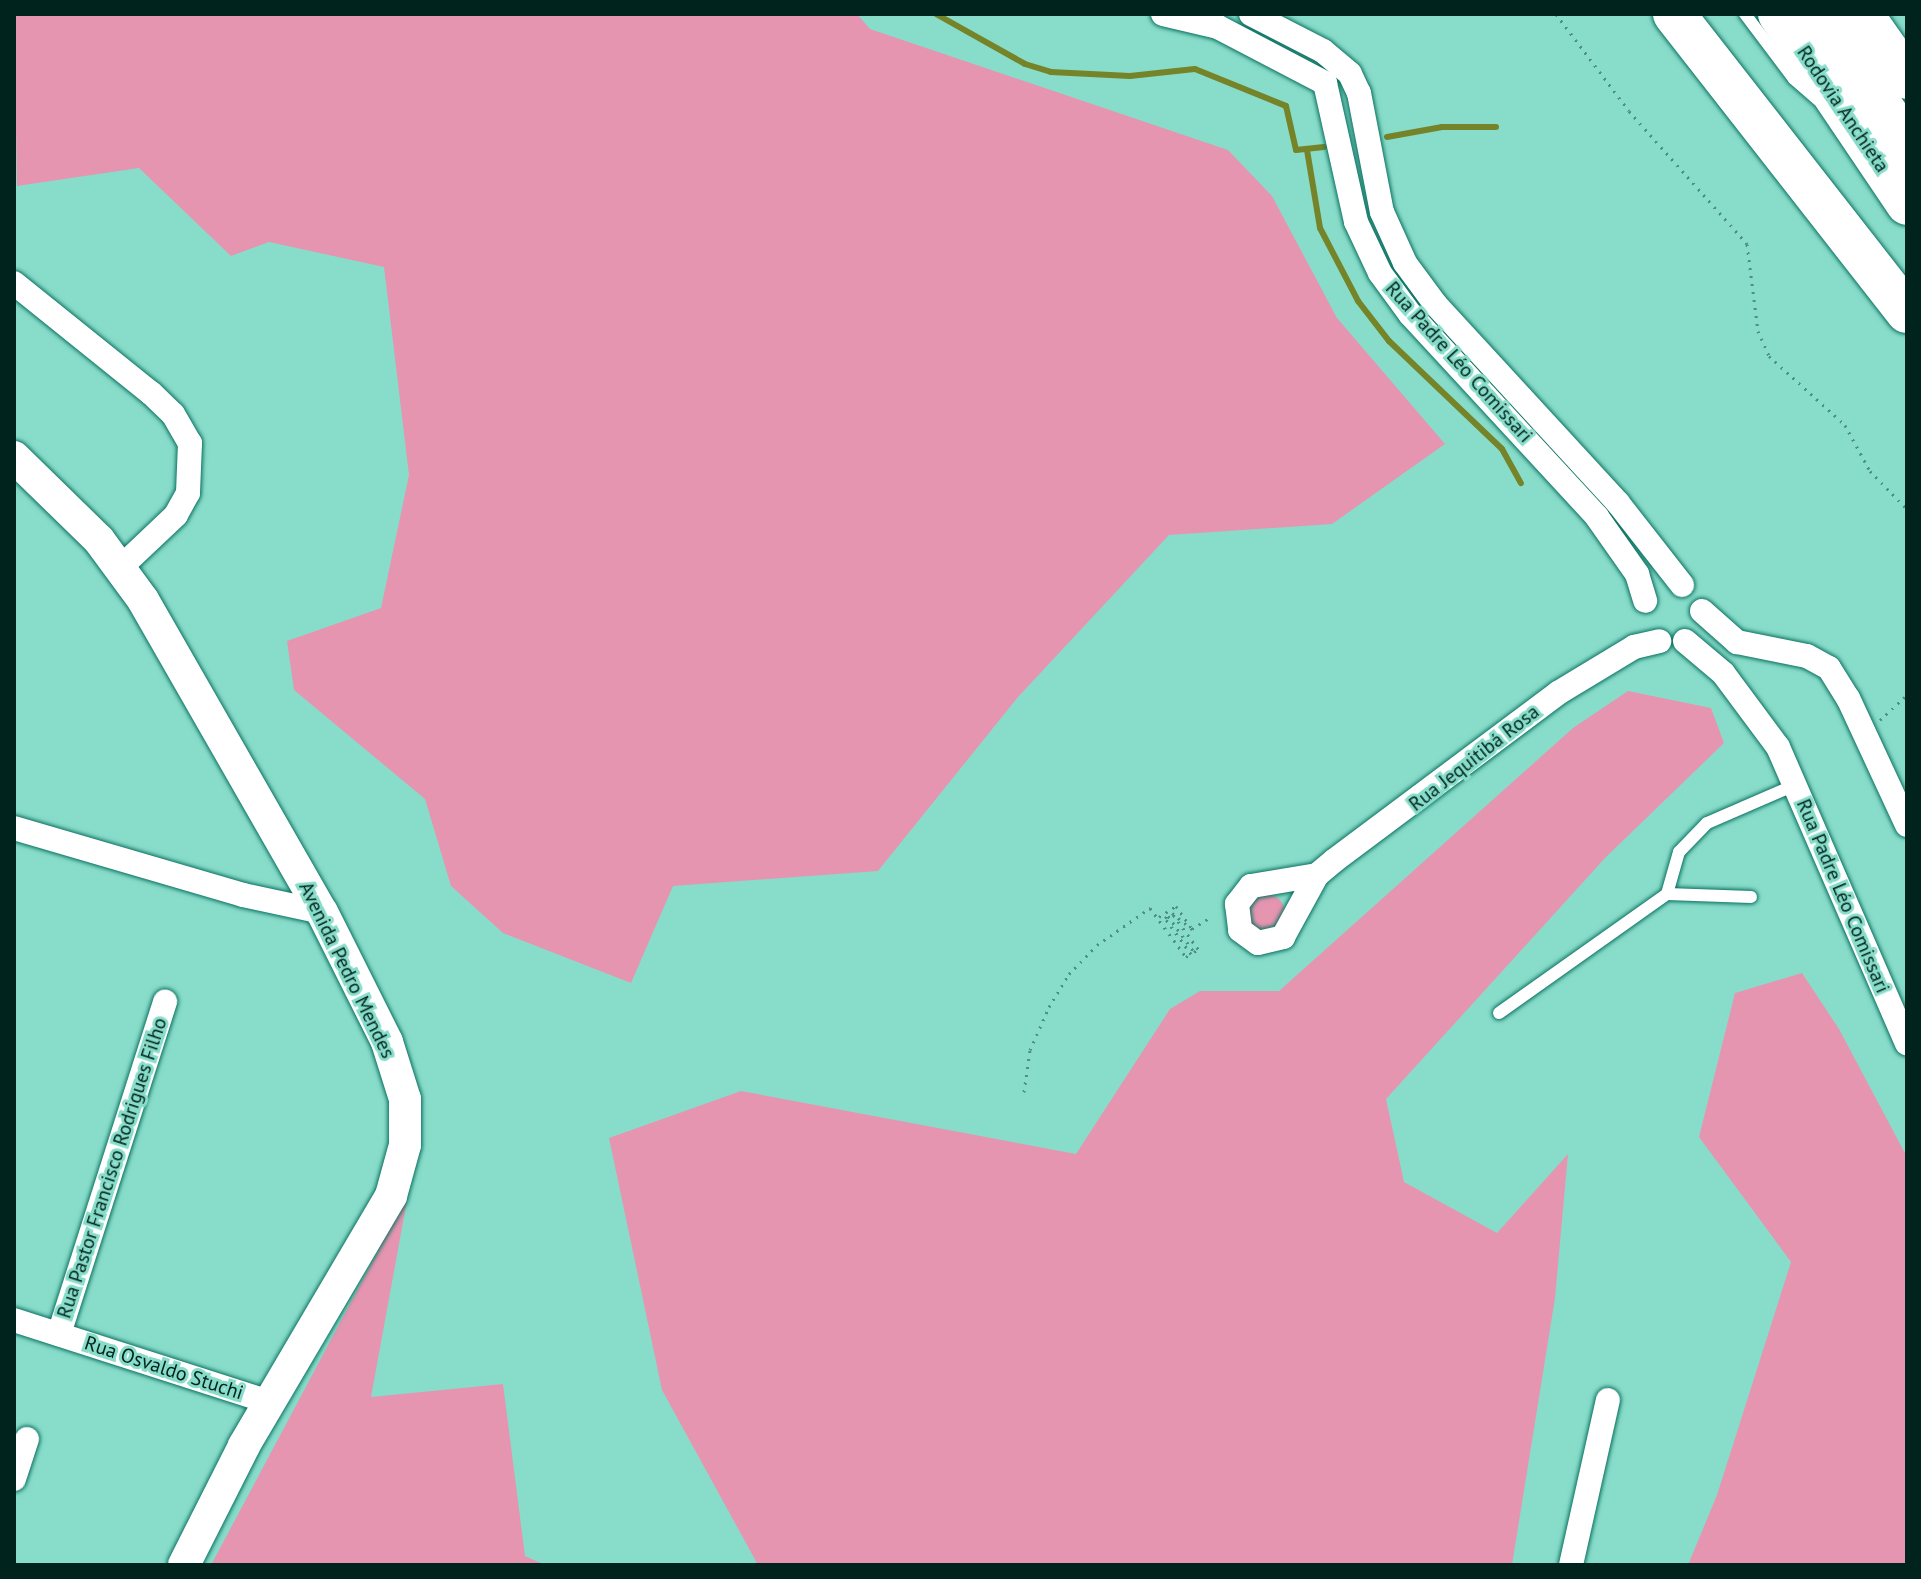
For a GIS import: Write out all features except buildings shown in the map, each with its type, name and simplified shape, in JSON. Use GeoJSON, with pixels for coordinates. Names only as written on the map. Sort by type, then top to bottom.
{"type":"FeatureCollection","features":[{"type":"Feature","properties":{"kind":"highway"},"geometry":{"type":"LineString","coordinates":[[1674,14],[1907,312]]}},
{"type":"Feature","properties":{"kind":"highway","name":"Rodovia Anchieta"},"geometry":{"type":"LineString","coordinates":[[1779,14],[1907,204]]}},
{"type":"Feature","properties":{"kind":"highway","name":"Rodovia Anchieta"},"geometry":{"type":"LineString","coordinates":[[1818,14],[1907,143]]}},
{"type":"Feature","properties":{"kind":"highway"},"geometry":{"type":"LineString","coordinates":[[1862,14],[1907,78]]}},
{"type":"Feature","properties":{"kind":"street","name":"Rua Padre Léo Comissari"},"geometry":{"type":"LineString","coordinates":[[1163,14],[1218,27],[1325,83],[1356,222],[1380,273],[1410,314],[1597,517],[1637,574],[1645,601]]}},
{"type":"Feature","properties":{"kind":"street","name":"Rua Padre Léo Comissari"},"geometry":{"type":"LineString","coordinates":[[1251,14],[1323,51],[1350,74],[1359,93],[1382,212],[1405,263],[1436,305],[1618,503],[1682,585]]}},
{"type":"Feature","properties":{"kind":"street"},"geometry":{"type":"LineString","coordinates":[[14,283],[151,393],[178,421],[190,443],[188,493],[176,515],[122,566]]}},
{"type":"Feature","properties":{"kind":"street","name":"Avenida Pedro Mendes"},"geometry":{"type":"LineString","coordinates":[[14,457],[122,566],[322,912],[387,1042],[405,1099],[405,1145],[391,1196],[269,1402],[184,1565]]}},
{"type":"Feature","properties":{"kind":"street"},"geometry":{"type":"LineString","coordinates":[[1682,585],[1698,598],[1702,611],[1698,629],[1685,641],[1646,638],[1645,601],[1660,586],[1682,585]]}},
{"type":"Feature","properties":{"kind":"street"},"geometry":{"type":"LineString","coordinates":[[1702,611],[1737,642],[1807,656],[1825,665],[1865,732],[1907,825]]}},
{"type":"Feature","properties":{"kind":"street","name":"Rua Jequitibá Rosa"},"geometry":{"type":"LineString","coordinates":[[1317,875],[1558,693],[1646,638]]}},
{"type":"Feature","properties":{"kind":"street","name":"Rua Padre Léo Comissari"},"geometry":{"type":"LineString","coordinates":[[1685,641],[1710,659],[1759,719],[1795,785],[1907,1043]]}},
{"type":"Feature","properties":{"kind":"street"},"geometry":{"type":"LineString","coordinates":[[14,828],[243,895],[322,912]]}},
{"type":"Feature","properties":{"kind":"street","name":"Rua Pastor Francisco Rodrigues Filho"},"geometry":{"type":"LineString","coordinates":[[59,1334],[165,1001]]}},
{"type":"Feature","properties":{"kind":"street","name":"Rua Osvaldo Stuchi"},"geometry":{"type":"LineString","coordinates":[[14,1320],[269,1402]]}},
{"type":"Feature","properties":{"kind":"street"},"geometry":{"type":"LineString","coordinates":[[1571,1565],[1608,1400]]}},
{"type":"Feature","properties":{"kind":"street"},"geometry":{"type":"LineString","coordinates":[[14,1479],[27,1439]]}},
{"type":"Feature","properties":{"kind":"lane"},"geometry":{"type":"LineString","coordinates":[[1745,14],[1798,84],[1858,130]]}},
{"type":"Feature","properties":{"kind":"lane"},"geometry":{"type":"LineString","coordinates":[[1667,894],[1679,852],[1691,835],[1707,823],[1795,785]]}},
{"type":"Feature","properties":{"kind":"lane"},"geometry":{"type":"LineString","coordinates":[[1499,1013],[1667,894],[1751,897]]}},
{"type":"Feature","properties":{"kind":"path"},"geometry":{"type":"LineString","coordinates":[[1556,14],[1629,111],[1747,244],[1756,318],[1769,356],[1845,425],[1870,471],[1907,509]]}},
{"type":"Feature","properties":{"kind":"path"},"geometry":{"type":"LineString","coordinates":[[1865,732],[1907,695]]}},
{"type":"Feature","properties":{"kind":"path"},"geometry":{"type":"LineString","coordinates":[[1158,918],[1176,906],[1192,929]]}},
{"type":"Feature","properties":{"kind":"path"},"geometry":{"type":"LineString","coordinates":[[1024,1092],[1030,1050],[1069,974],[1097,945],[1150,908],[1186,957],[1191,954],[1165,918],[1168,916],[1194,952],[1198,949],[1172,913],[1192,929]]}},
{"type":"Feature","properties":{"kind":"path"},"geometry":{"type":"LineString","coordinates":[[1192,929],[1212,916]]}},
{"type":"Feature","properties":{"kind":"shaded area"},"geometry":{"type":"Polygon","coordinates":[[[14,14],[857,14],[870,29],[1228,150],[1272,196],[1337,318],[1445,444],[1332,524],[1169,535],[1018,697],[878,871],[673,886],[631,983],[503,933],[451,886],[425,799],[294,690],[287,641],[381,608],[409,475],[384,267],[269,242],[231,256],[139,168],[17,186],[14,14]]]}},
{"type":"Feature","properties":{"kind":"shaded area"},"geometry":{"type":"Polygon","coordinates":[[[1628,691],[1711,708],[1724,743],[1605,858],[1386,1099],[1404,1182],[1497,1233],[1568,1154],[1555,1298],[1512,1565],[758,1565],[662,1390],[609,1138],[741,1091],[1076,1154],[1170,1009],[1200,991],[1279,991],[1573,728],[1628,691]]]}},
{"type":"Feature","properties":{"kind":"shaded area"},"geometry":{"type":"Polygon","coordinates":[[[1266,894],[1279,900],[1285,913],[1279,926],[1266,932],[1253,926],[1247,913],[1253,900],[1266,894]]]}},
{"type":"Feature","properties":{"kind":"shaded area"},"geometry":{"type":"Polygon","coordinates":[[[1802,973],[1839,1029],[1907,1157],[1907,1565],[1688,1565],[1717,1495],[1791,1262],[1699,1137],[1735,993],[1802,973]]]}},
{"type":"Feature","properties":{"kind":"shaded area"},"geometry":{"type":"Polygon","coordinates":[[[408,1195],[371,1397],[503,1384],[525,1556],[545,1565],[211,1565],[408,1195]]]}},
{"type":"Feature","properties":{"kind":"waterway"},"geometry":{"type":"LineString","coordinates":[[936,14],[1025,64],[1051,72],[1130,76],[1195,69],[1286,106],[1296,150],[1324,147]]}},
{"type":"Feature","properties":{"kind":"waterway"},"geometry":{"type":"LineString","coordinates":[[1387,137],[1442,127],[1496,127]]}},
{"type":"Feature","properties":{"kind":"waterway"},"geometry":{"type":"LineString","coordinates":[[1307,150],[1320,228],[1358,301],[1389,341],[1502,449],[1521,483]]}}]}
